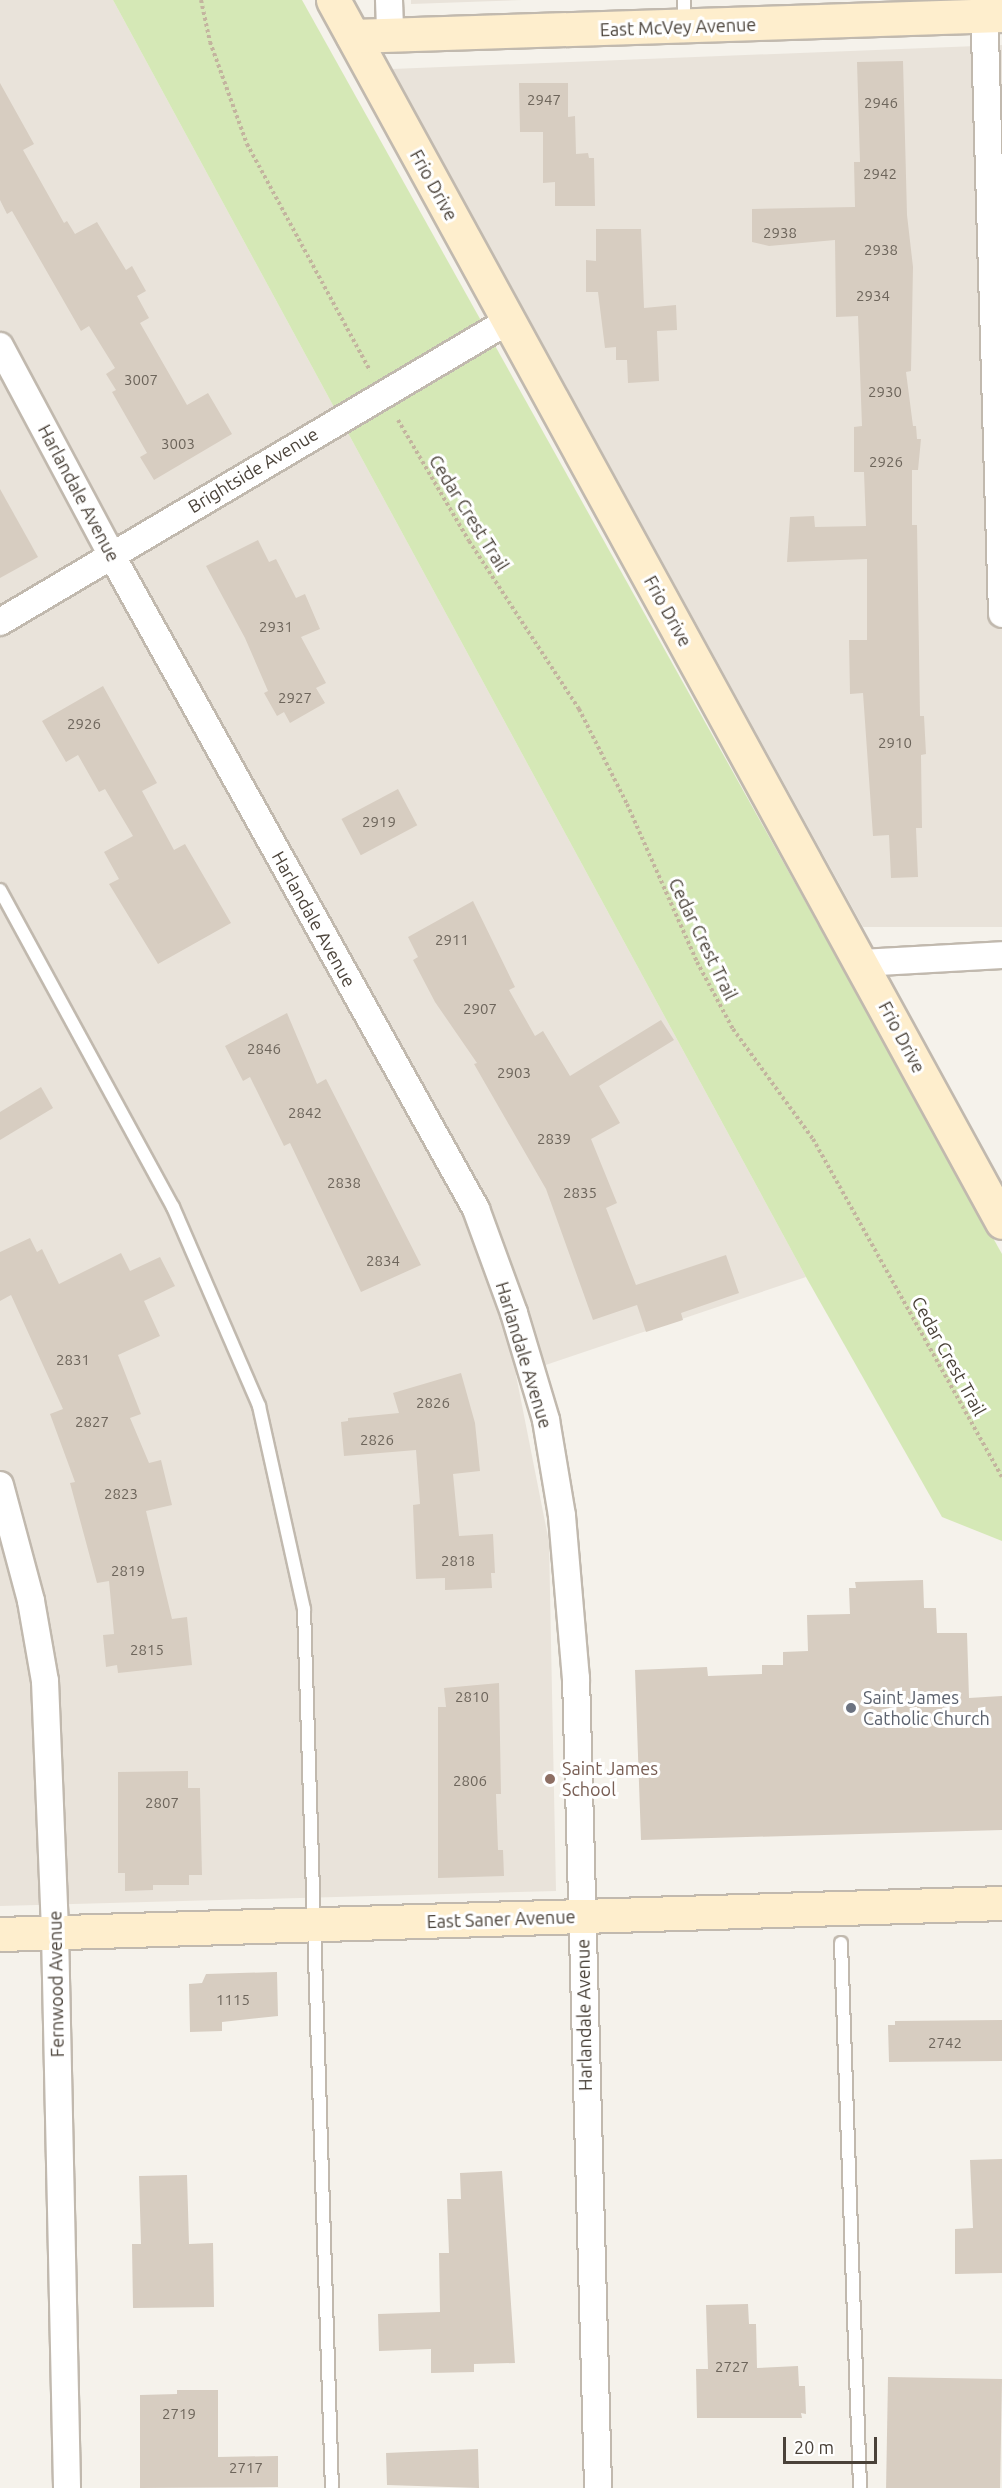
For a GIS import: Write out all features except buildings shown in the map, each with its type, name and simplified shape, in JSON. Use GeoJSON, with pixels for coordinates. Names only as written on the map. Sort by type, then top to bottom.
{"type":"FeatureCollection","features":[{"type":"Feature","properties":{"kind":"street","name":"Frio Drive"},"geometry":{"type":"LineString","coordinates":[[333,0],[1002,1222]]}},
{"type":"Feature","properties":{"kind":"street"},"geometry":{"type":"LineString","coordinates":[[389,0],[390,35]]}},
{"type":"Feature","properties":{"kind":"street","name":"East McVey Avenue"},"geometry":{"type":"LineString","coordinates":[[353,36],[684,14],[990,10]]}},
{"type":"Feature","properties":{"kind":"street"},"geometry":{"type":"LineString","coordinates":[[990,10],[1002,614]]}},
{"type":"Feature","properties":{"kind":"street","name":"Brightside Avenue"},"geometry":{"type":"LineString","coordinates":[[0,622],[508,321]]}},
{"type":"Feature","properties":{"kind":"street","name":"Harlandale Avenue"},"geometry":{"type":"LineString","coordinates":[[0,346],[112,556],[476,1209],[514,1313],[546,1420],[562,1516],[576,1678],[597,2488]]}},
{"type":"Feature","properties":{"kind":"street"},"geometry":{"type":"LineString","coordinates":[[861,963],[1002,955]]}},
{"type":"Feature","properties":{"kind":"street","name":"Fernwood Avenue"},"geometry":{"type":"LineString","coordinates":[[0,1485],[31,1601],[45,1681],[55,1932],[67,2488]]}},
{"type":"Feature","properties":{"kind":"street","name":"East Saner Avenue"},"geometry":{"type":"LineString","coordinates":[[0,1934],[1002,1903]]}},
{"type":"Feature","properties":{"kind":"lane"},"geometry":{"type":"LineString","coordinates":[[0,890],[173,1207],[259,1406],[304,1609],[332,2488]]}},
{"type":"Feature","properties":{"kind":"lane"},"geometry":{"type":"LineString","coordinates":[[841,1943],[860,2488]]}},
{"type":"Feature","properties":{"kind":"path"},"geometry":{"type":"LineString","coordinates":[[201,0],[210,42],[247,144],[375,380]]}},
{"type":"Feature","properties":{"kind":"path","name":"Cedar Crest Trail"},"geometry":{"type":"LineString","coordinates":[[396,416],[469,541],[579,709],[627,804],[697,962],[733,1029],[813,1139],[1002,1477]]}},
{"type":"Feature","properties":{"kind":"shaded area"},"geometry":{"type":"Polygon","coordinates":[[[0,0],[113,0],[806,1277],[516,1375],[549,1542],[556,1891],[0,1906],[0,0]]]}},
{"type":"Feature","properties":{"kind":"shaded area"},"geometry":{"type":"Polygon","coordinates":[[[411,0],[522,0],[411,4],[411,0]]]}},
{"type":"Feature","properties":{"kind":"shaded area"},"geometry":{"type":"Polygon","coordinates":[[[1002,45],[1002,927],[863,927],[392,69],[1002,45]]]}},
{"type":"Feature","properties":{"kind":"green space"},"geometry":{"type":"Polygon","coordinates":[[[113,0],[302,0],[1002,1254],[1002,1541],[942,1517],[806,1277],[113,0]]]}},
{"type":"Feature","properties":{"kind":"place","name":"Saint James Catholic Church"},"geometry":{"type":"Point","coordinates":[851,1708]}},
{"type":"Feature","properties":{"kind":"place","name":"Saint James School"},"geometry":{"type":"Point","coordinates":[550,1779]}}]}
